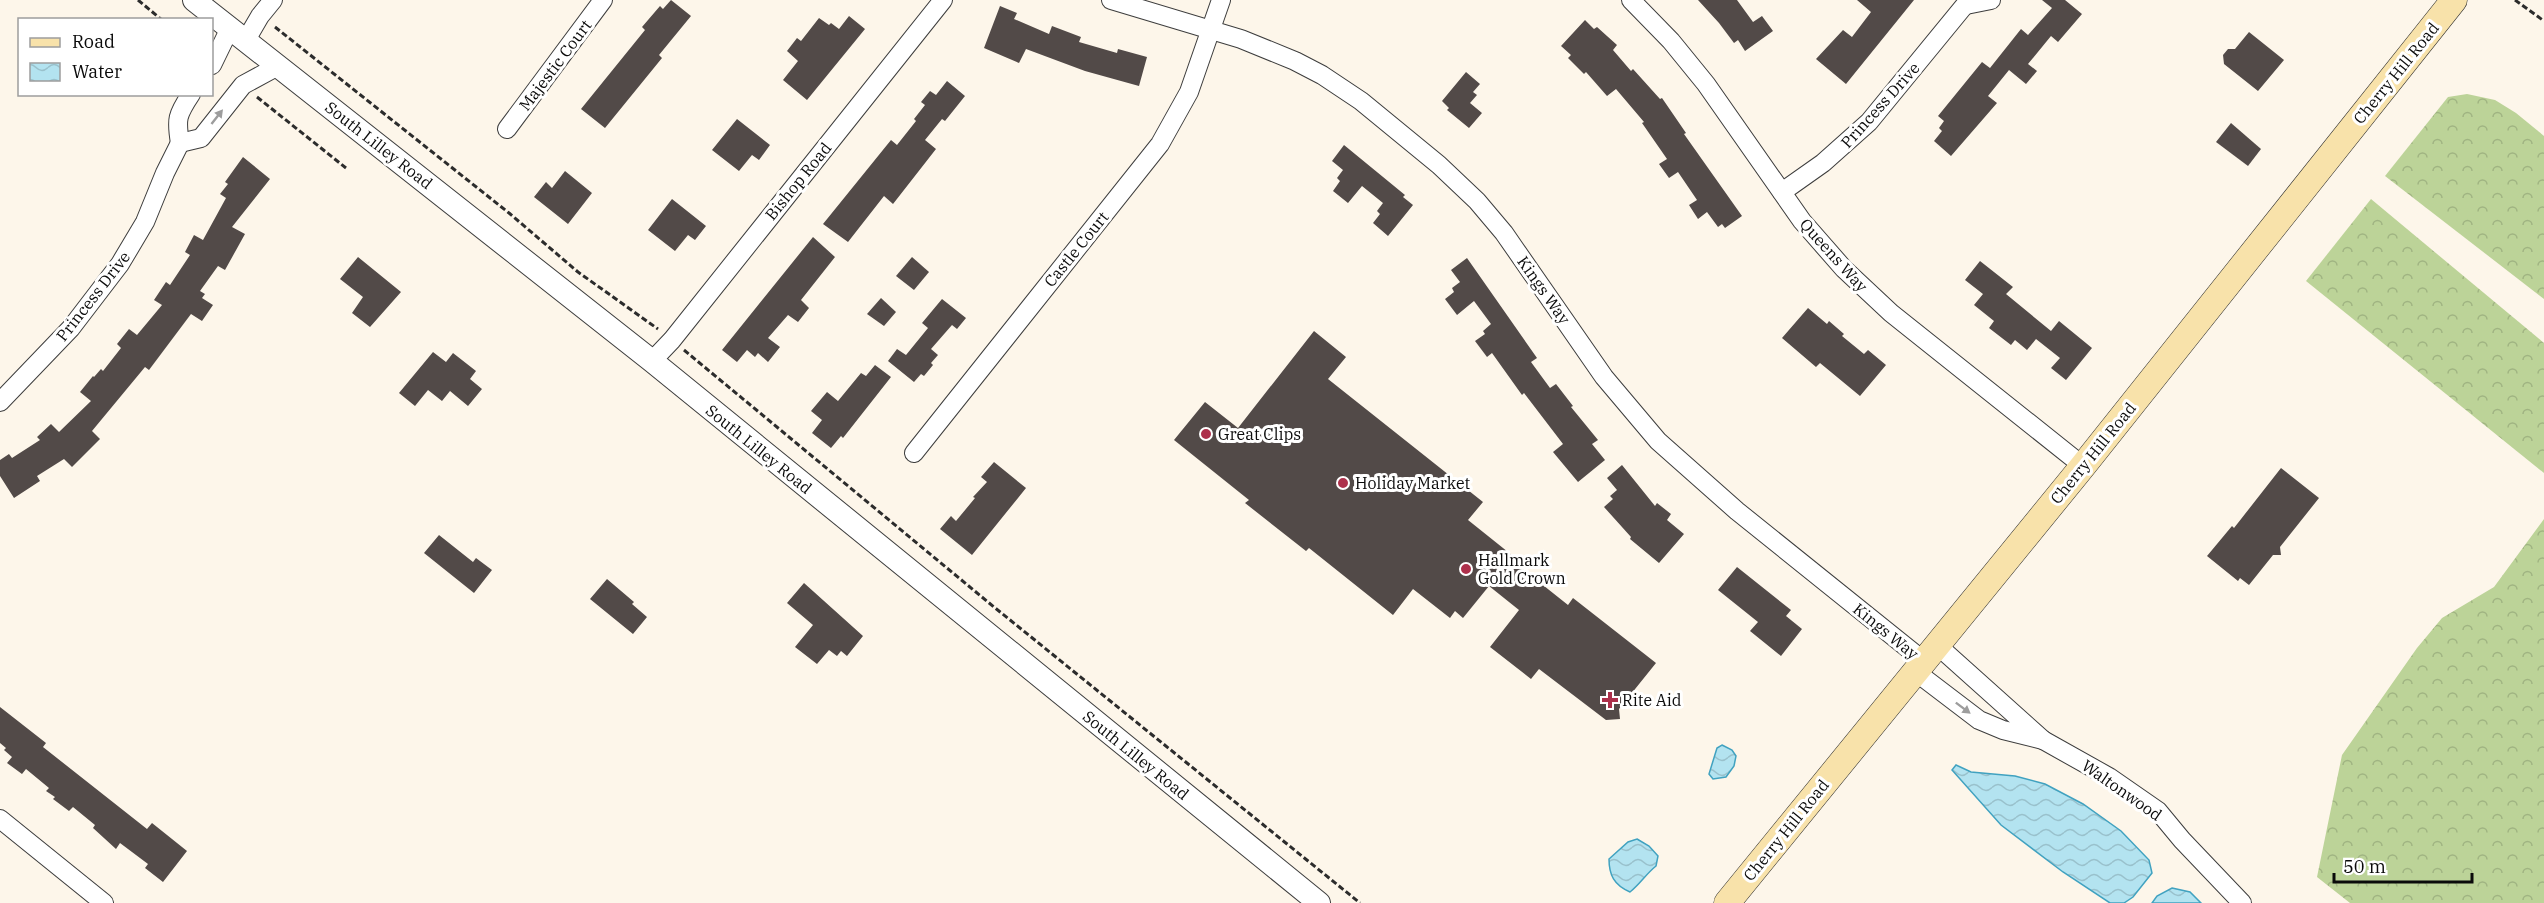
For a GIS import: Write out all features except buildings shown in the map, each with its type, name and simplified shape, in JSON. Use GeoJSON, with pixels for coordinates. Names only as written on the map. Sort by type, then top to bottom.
{"type":"FeatureCollection","features":[{"type":"Feature","properties":{"kind":"main road","name":"Cherry Hill Road"},"geometry":{"type":"LineString","coordinates":[[1727,903],[2083,466],[2454,0]]}},
{"type":"Feature","properties":{"kind":"street","name":"South Lilley Road"},"geometry":{"type":"LineString","coordinates":[[194,0],[652,361],[1319,903]]}},
{"type":"Feature","properties":{"kind":"street"},"geometry":{"type":"LineString","coordinates":[[213,63],[238,34],[260,16],[273,0]]}},
{"type":"Feature","properties":{"kind":"street","name":"Majestic Court"},"geometry":{"type":"LineString","coordinates":[[507,129],[603,0]]}},
{"type":"Feature","properties":{"kind":"street","name":"Bishop Road"},"geometry":{"type":"LineString","coordinates":[[652,361],[672,340],[943,0]]}},
{"type":"Feature","properties":{"kind":"street","name":"Kings Way"},"geometry":{"type":"LineString","coordinates":[[1111,0],[1269,49],[1322,75],[1361,101],[1439,165],[1477,201],[1504,233],[1604,377],[1658,441],[1737,511],[1926,660]]}},
{"type":"Feature","properties":{"kind":"street","name":"Castle Court"},"geometry":{"type":"LineString","coordinates":[[914,453],[1160,144],[1189,92],[1221,0]]}},
{"type":"Feature","properties":{"kind":"street","name":"Queens Way"},"geometry":{"type":"LineString","coordinates":[[1631,0],[1671,41],[1706,84],[1822,246],[1867,292],[2083,466]]}},
{"type":"Feature","properties":{"kind":"street","name":"Princess Drive"},"geometry":{"type":"LineString","coordinates":[[1782,192],[1823,164],[1869,122],[1967,2],[1991,0]]}},
{"type":"Feature","properties":{"kind":"street"},"geometry":{"type":"LineString","coordinates":[[180,144],[201,138],[243,85],[278,66]]}},
{"type":"Feature","properties":{"kind":"street","name":"Princess Drive"},"geometry":{"type":"LineString","coordinates":[[0,402],[70,328],[120,264],[145,222],[165,173],[180,144],[176,123],[182,107],[190,96]]}},
{"type":"Feature","properties":{"kind":"street","name":"Waltonwood"},"geometry":{"type":"LineString","coordinates":[[1926,660],[1979,720],[2003,730],[2043,740]]}},
{"type":"Feature","properties":{"kind":"street","name":"Waltonwood"},"geometry":{"type":"LineString","coordinates":[[1926,660],[2043,740],[2109,777],[2158,811],[2182,840],[2242,903]]}},
{"type":"Feature","properties":{"kind":"street"},"geometry":{"type":"LineString","coordinates":[[0,819],[104,903]]}},
{"type":"Feature","properties":{"kind":"path"},"geometry":{"type":"LineString","coordinates":[[138,0],[160,18]]}},
{"type":"Feature","properties":{"kind":"path"},"geometry":{"type":"LineString","coordinates":[[2515,0],[2544,21]]}},
{"type":"Feature","properties":{"kind":"path"},"geometry":{"type":"LineString","coordinates":[[260,16],[509,213],[578,272],[672,340],[1021,629],[1360,903]]}},
{"type":"Feature","properties":{"kind":"path"},"geometry":{"type":"LineString","coordinates":[[243,85],[346,168]]}},
{"type":"Feature","properties":{"kind":"green space"},"geometry":{"type":"Polygon","coordinates":[[[2467,94],[2495,100],[2516,113],[2544,136],[2544,299],[2385,176],[2448,97],[2467,94]]]}},
{"type":"Feature","properties":{"kind":"green space"},"geometry":{"type":"Polygon","coordinates":[[[2371,199],[2544,343],[2544,473],[2306,281],[2371,199]]]}},
{"type":"Feature","properties":{"kind":"green space"},"geometry":{"type":"Polygon","coordinates":[[[2544,519],[2544,903],[2350,903],[2317,877],[2342,755],[2417,648],[2442,618],[2494,587],[2544,519]]]}},
{"type":"Feature","properties":{"kind":"water"},"geometry":{"type":"Polygon","coordinates":[[[1722,745],[1732,750],[1736,756],[1734,766],[1726,777],[1713,779],[1709,774],[1717,748],[1722,745]]]}},
{"type":"Feature","properties":{"kind":"water"},"geometry":{"type":"Polygon","coordinates":[[[1956,765],[1971,772],[2015,776],[2045,784],[2083,804],[2121,831],[2149,860],[2152,873],[2133,897],[2124,903],[2110,903],[2063,872],[2001,825],[1952,770],[1956,765]]]}},
{"type":"Feature","properties":{"kind":"water"},"geometry":{"type":"Polygon","coordinates":[[[1637,839],[1649,846],[1658,856],[1656,866],[1630,892],[1614,879],[1609,859],[1628,842],[1637,839]]]}},
{"type":"Feature","properties":{"kind":"water"},"geometry":{"type":"Polygon","coordinates":[[[2172,888],[2190,892],[2201,903],[2152,903],[2157,896],[2172,888]]]}},
{"type":"Feature","properties":{"kind":"place","name":"Great Clips"},"geometry":{"type":"Point","coordinates":[1206,434]}},
{"type":"Feature","properties":{"kind":"place","name":"Holiday Market"},"geometry":{"type":"Point","coordinates":[1343,483]}},
{"type":"Feature","properties":{"kind":"place","name":"Hallmark Gold Crown"},"geometry":{"type":"Point","coordinates":[1466,569]}},
{"type":"Feature","properties":{"kind":"place","name":"Rite Aid"},"geometry":{"type":"Point","coordinates":[1610,700]}}]}
